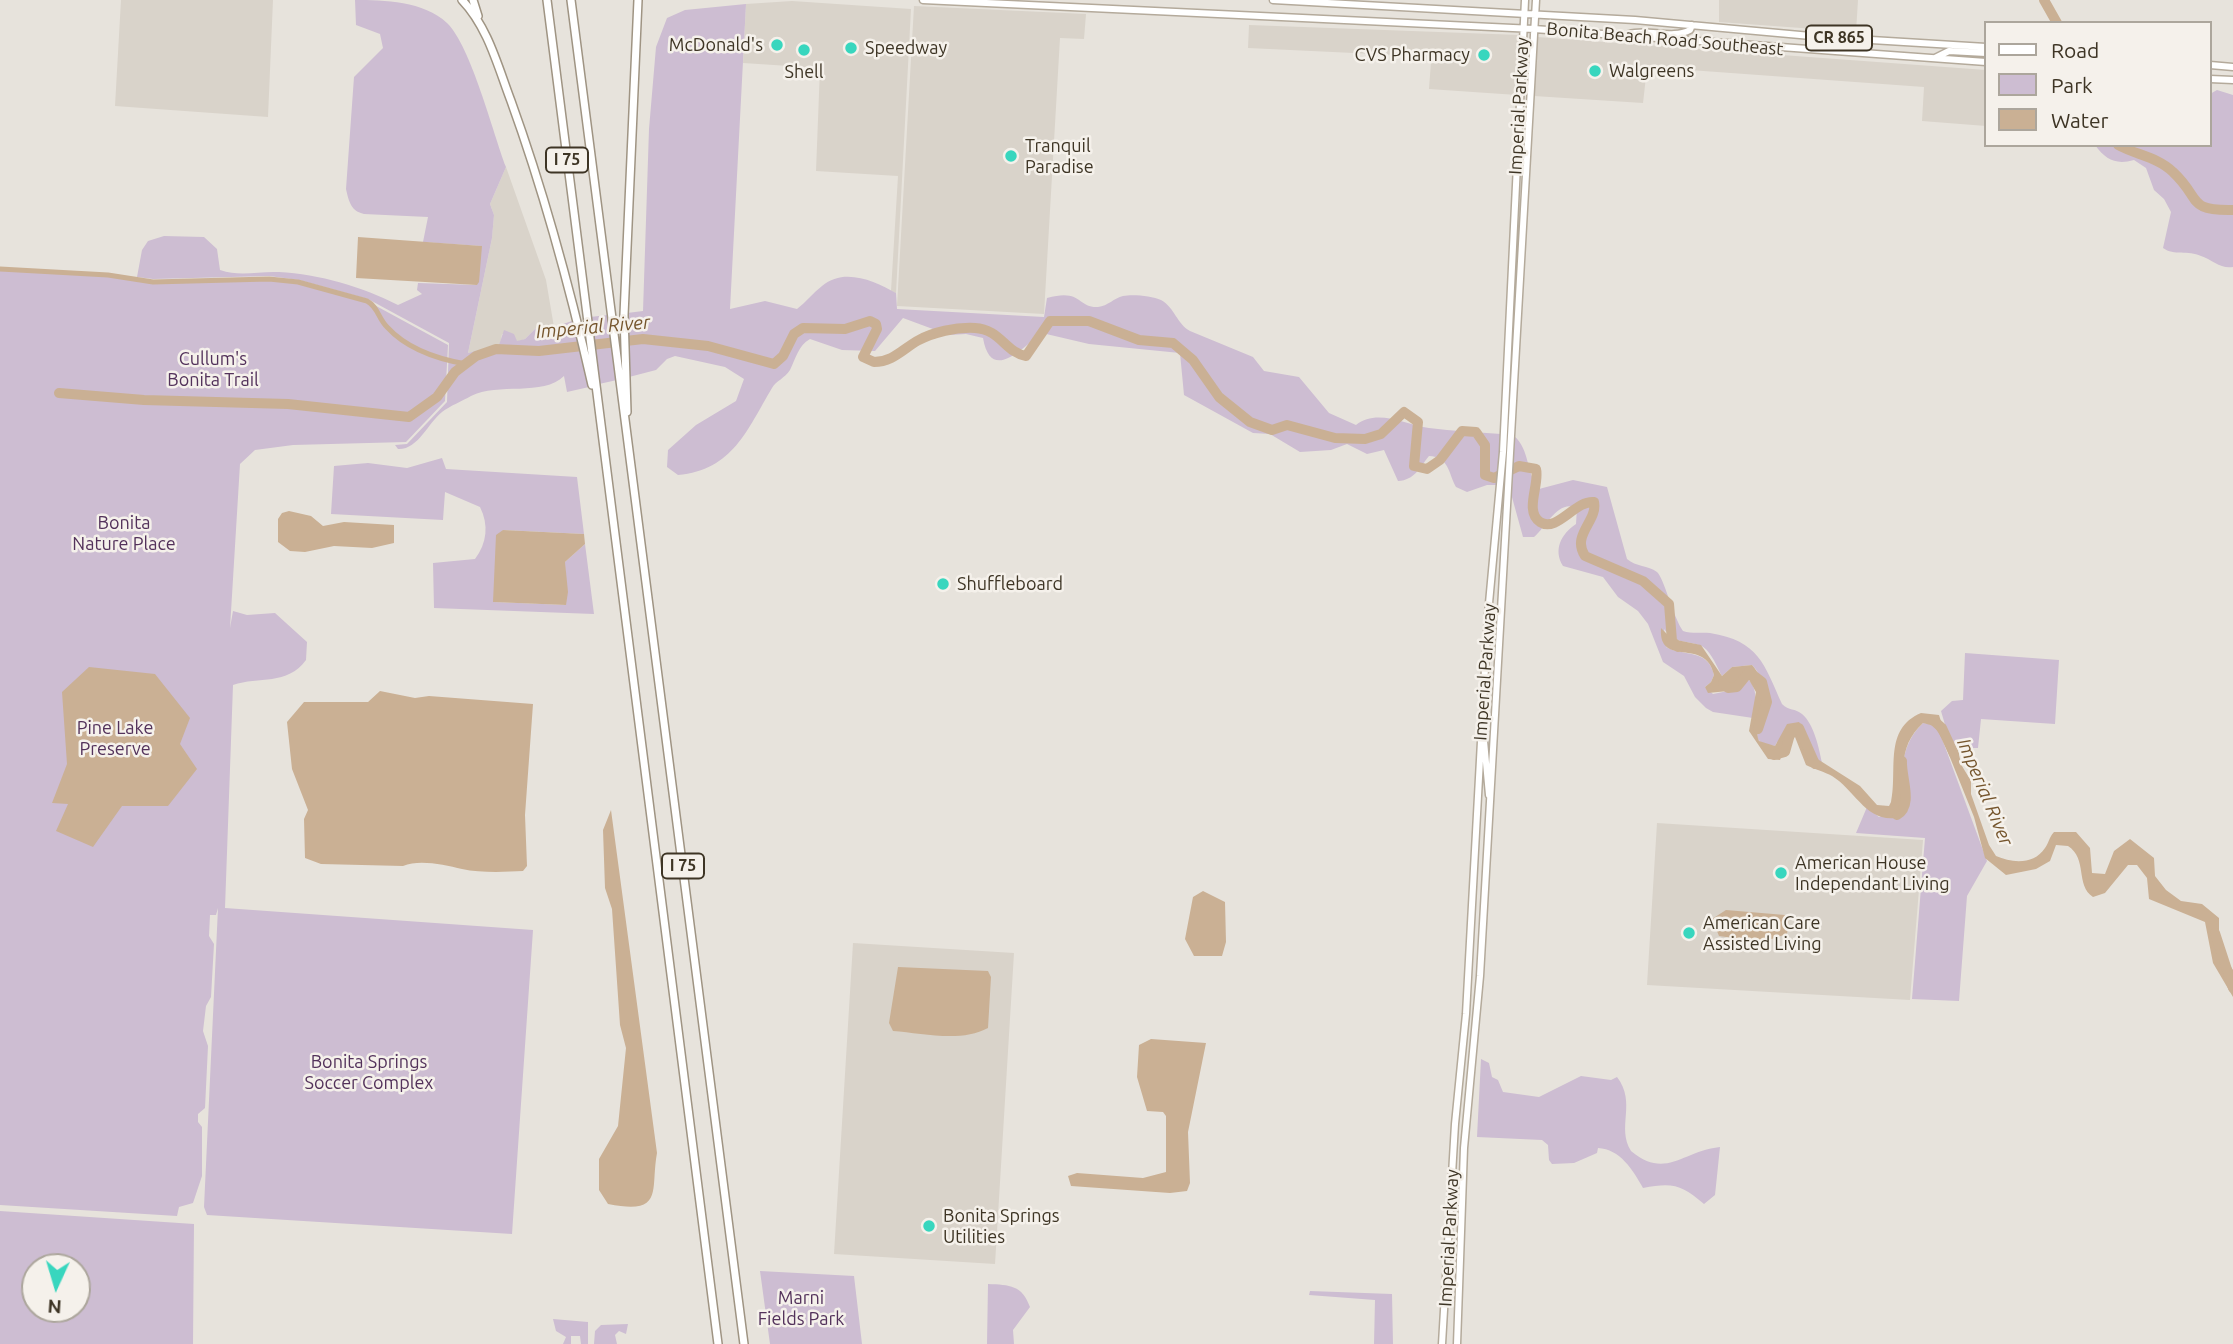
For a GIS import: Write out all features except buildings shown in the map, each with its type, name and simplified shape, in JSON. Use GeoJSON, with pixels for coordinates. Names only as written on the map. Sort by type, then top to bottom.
{"type":"FeatureCollection","features":[{"type":"Feature","properties":{"kind":"highway"},"geometry":{"type":"LineString","coordinates":[[462,0],[474,13],[490,44]]}},
{"type":"Feature","properties":{"kind":"highway"},"geometry":{"type":"LineString","coordinates":[[473,0],[547,202],[595,391]]}},
{"type":"Feature","properties":{"kind":"highway","name":"I 75"},"geometry":{"type":"LineString","coordinates":[[547,0],[718,1344]]}},
{"type":"Feature","properties":{"kind":"highway","name":"I 75"},"geometry":{"type":"LineString","coordinates":[[571,0],[611,317],[624,388],[628,444],[744,1344]]}},
{"type":"Feature","properties":{"kind":"highway"},"geometry":{"type":"LineString","coordinates":[[624,388],[624,315],[638,0]]}},
{"type":"Feature","properties":{"kind":"highway"},"geometry":{"type":"LineString","coordinates":[[638,13],[645,0]]}},
{"type":"Feature","properties":{"kind":"main road","name":"Bonita Beach Road Southeast"},"geometry":{"type":"LineString","coordinates":[[923,0],[1523,28],[1984,62]]}},
{"type":"Feature","properties":{"kind":"main road","name":"Bonita Beach Road Southeast"},"geometry":{"type":"LineString","coordinates":[[1273,0],[1524,13],[1984,47]]}},
{"type":"Feature","properties":{"kind":"main road","name":"Imperial Parkway"},"geometry":{"type":"LineString","coordinates":[[1442,1344],[1488,614],[1500,504],[1525,0]]}},
{"type":"Feature","properties":{"kind":"main road","name":"Imperial Parkway"},"geometry":{"type":"LineString","coordinates":[[1457,1344],[1466,1116],[1478,1011],[1536,0]]}},
{"type":"Feature","properties":{"kind":"main road"},"geometry":{"type":"LineString","coordinates":[[1625,35],[1637,31],[1680,34],[1690,30],[1692,25]]}},
{"type":"Feature","properties":{"kind":"main road"},"geometry":{"type":"LineString","coordinates":[[1933,58],[1949,51],[1984,53]]}},
{"type":"Feature","properties":{"kind":"main road"},"geometry":{"type":"LineString","coordinates":[[2212,65],[2233,66]]}},
{"type":"Feature","properties":{"kind":"main road"},"geometry":{"type":"LineString","coordinates":[[2212,79],[2233,80]]}},
{"type":"Feature","properties":{"kind":"main road"},"geometry":{"type":"LineString","coordinates":[[1477,808],[1490,797],[1486,790],[1487,748],[1482,725]]}},
{"type":"Feature","properties":{"kind":"shaded area"},"geometry":{"type":"Polygon","coordinates":[[[121,0],[273,0],[268,117],[115,106],[121,0]]]}},
{"type":"Feature","properties":{"kind":"shaded area"},"geometry":{"type":"Polygon","coordinates":[[[1719,0],[1858,0],[1856,32],[1719,22],[1719,0]]]}},
{"type":"Feature","properties":{"kind":"shaded area"},"geometry":{"type":"Polygon","coordinates":[[[792,1],[911,9],[896,293],[891,291],[898,176],[816,171],[820,68],[743,63],[746,4],[792,1]]]}},
{"type":"Feature","properties":{"kind":"shaded area"},"geometry":{"type":"Polygon","coordinates":[[[914,6],[1086,14],[1084,39],[1060,38],[1044,314],[897,306],[914,6]]]}},
{"type":"Feature","properties":{"kind":"shaded area"},"geometry":{"type":"Polygon","coordinates":[[[1249,25],[1520,35],[1517,95],[1429,89],[1431,62],[1418,61],[1417,56],[1248,48],[1249,25]]]}},
{"type":"Feature","properties":{"kind":"shaded area"},"geometry":{"type":"Polygon","coordinates":[[[1537,37],[1984,70],[1984,126],[1922,121],[1924,87],[1662,68],[1647,68],[1643,103],[1534,96],[1537,37]]]}},
{"type":"Feature","properties":{"kind":"shaded area"},"geometry":{"type":"Polygon","coordinates":[[[506,167],[546,280],[554,327],[536,328],[525,339],[517,342],[513,334],[502,334],[500,345],[468,353],[492,238],[494,215],[490,204],[506,167]]]}},
{"type":"Feature","properties":{"kind":"shaded area"},"geometry":{"type":"Polygon","coordinates":[[[1657,823],[1923,840],[1910,1000],[1647,985],[1657,823]]]}},
{"type":"Feature","properties":{"kind":"shaded area"},"geometry":{"type":"Polygon","coordinates":[[[853,943],[1014,953],[995,1264],[834,1254],[853,943]]]}},
{"type":"Feature","properties":{"kind":"green space"},"geometry":{"type":"Polygon","coordinates":[[[355,0],[391,1],[415,6],[447,23],[465,50],[506,167],[490,204],[494,215],[492,238],[468,353],[499,345],[504,330],[514,334],[517,341],[525,339],[536,328],[554,327],[575,320],[589,387],[567,392],[564,376],[544,386],[482,392],[445,410],[417,441],[398,449],[395,445],[407,444],[447,402],[449,343],[368,299],[299,280],[269,276],[153,279],[137,277],[142,250],[148,241],[164,236],[204,237],[217,249],[220,270],[235,273],[279,272],[310,275],[356,287],[398,305],[422,294],[417,290],[418,283],[477,285],[481,246],[423,242],[428,217],[364,214],[356,211],[350,202],[346,189],[354,77],[383,48],[380,34],[356,25],[355,0]]]}},
{"type":"Feature","properties":{"kind":"green space"},"geometry":{"type":"Polygon","coordinates":[[[746,4],[730,309],[765,301],[797,309],[831,280],[840,277],[859,278],[896,293],[897,309],[1044,317],[1047,298],[1067,295],[1086,305],[1098,307],[1123,296],[1153,297],[1166,303],[1190,331],[1253,357],[1264,371],[1299,377],[1329,413],[1356,425],[1364,420],[1382,418],[1429,428],[1501,434],[1498,485],[1487,485],[1467,492],[1456,487],[1441,459],[1429,456],[1413,476],[1398,481],[1384,450],[1367,454],[1347,444],[1331,450],[1300,452],[1270,434],[1253,433],[1184,395],[1180,353],[1089,344],[1042,333],[1017,353],[1000,360],[993,359],[987,352],[983,338],[966,334],[949,335],[903,318],[875,351],[842,350],[810,339],[800,349],[788,373],[772,388],[736,445],[712,465],[697,472],[678,475],[667,467],[668,450],[696,425],[736,401],[744,379],[725,367],[675,356],[667,359],[656,370],[629,377],[627,313],[643,311],[649,129],[656,47],[667,18],[685,10],[746,4]]]}},
{"type":"Feature","properties":{"kind":"green space"},"geometry":{"type":"Polygon","coordinates":[[[2217,90],[2233,95],[2233,267],[2220,265],[2196,254],[2172,252],[2163,248],[2171,212],[2164,199],[2154,190],[2146,168],[2134,160],[2112,160],[2097,147],[2212,147],[2212,93],[2217,90]]]}},
{"type":"Feature","properties":{"kind":"green space"},"geometry":{"type":"Polygon","coordinates":[[[0,269],[110,275],[153,282],[269,279],[298,282],[367,301],[448,345],[445,401],[406,442],[293,445],[255,450],[240,464],[230,628],[233,611],[247,615],[275,613],[307,642],[306,660],[290,674],[233,685],[225,908],[533,930],[512,1234],[207,1215],[204,1207],[218,908],[216,915],[210,915],[209,936],[214,944],[211,997],[206,1006],[203,1031],[208,1046],[205,1108],[198,1114],[198,1122],[202,1127],[202,1176],[193,1203],[179,1207],[177,1216],[0,1205],[0,269]]]}},
{"type":"Feature","properties":{"kind":"green space"},"geometry":{"type":"Polygon","coordinates":[[[608,315],[617,380],[599,384],[590,317],[608,315]]]}},
{"type":"Feature","properties":{"kind":"green space"},"geometry":{"type":"Polygon","coordinates":[[[1514,436],[1523,448],[1539,489],[1573,480],[1607,487],[1627,559],[1657,572],[1683,631],[1726,637],[1750,648],[1764,666],[1782,704],[1799,712],[1810,724],[1822,763],[1805,750],[1805,733],[1777,742],[1775,746],[1762,744],[1757,738],[1763,691],[1762,682],[1752,665],[1732,667],[1722,676],[1707,650],[1694,643],[1676,639],[1664,629],[1666,647],[1701,657],[1711,666],[1714,675],[1705,687],[1713,694],[1728,691],[1744,676],[1752,684],[1755,700],[1753,718],[1713,712],[1695,697],[1684,676],[1663,662],[1648,624],[1638,611],[1618,597],[1603,577],[1563,566],[1559,554],[1560,543],[1576,524],[1577,508],[1570,506],[1558,510],[1534,537],[1523,537],[1510,490],[1514,436]]]}},
{"type":"Feature","properties":{"kind":"green space"},"geometry":{"type":"Polygon","coordinates":[[[442,458],[446,469],[577,477],[584,534],[503,530],[494,602],[566,605],[565,562],[585,544],[594,614],[434,608],[433,563],[475,559],[485,534],[485,520],[480,507],[445,492],[443,520],[331,514],[334,466],[368,463],[407,468],[442,458]]]}},
{"type":"Feature","properties":{"kind":"green space"},"geometry":{"type":"Polygon","coordinates":[[[1965,653],[2059,660],[2055,724],[1981,719],[1978,748],[1963,748],[1950,742],[1941,711],[1952,701],[1963,700],[1965,653]]]}},
{"type":"Feature","properties":{"kind":"green space"},"geometry":{"type":"Polygon","coordinates":[[[1923,723],[1934,725],[1941,736],[1987,861],[1967,896],[1959,1001],[1912,999],[1925,838],[1856,833],[1867,807],[1879,817],[1905,804],[1902,771],[1906,750],[1923,723]]]}},
{"type":"Feature","properties":{"kind":"green space"},"geometry":{"type":"Polygon","coordinates":[[[1481,1059],[1489,1063],[1492,1077],[1498,1080],[1503,1092],[1539,1097],[1581,1076],[1611,1080],[1617,1077],[1626,1096],[1625,1133],[1631,1151],[1643,1159],[1665,1164],[1720,1147],[1715,1195],[1704,1204],[1683,1189],[1670,1185],[1643,1188],[1625,1162],[1606,1149],[1598,1148],[1597,1153],[1574,1163],[1552,1164],[1549,1160],[1548,1145],[1542,1140],[1477,1137],[1481,1059]]]}},
{"type":"Feature","properties":{"kind":"green space"},"geometry":{"type":"Polygon","coordinates":[[[0,1211],[194,1224],[193,1344],[0,1344],[0,1211]]]}},
{"type":"Feature","properties":{"kind":"green space","name":"Marni Fields Park"},"geometry":{"type":"Polygon","coordinates":[[[760,1271],[854,1276],[862,1344],[770,1344],[760,1271]]]}},
{"type":"Feature","properties":{"kind":"green space"},"geometry":{"type":"Polygon","coordinates":[[[988,1284],[1019,1290],[1027,1300],[1030,1307],[1013,1330],[1014,1344],[987,1344],[988,1284]]]}},
{"type":"Feature","properties":{"kind":"green space"},"geometry":{"type":"Polygon","coordinates":[[[1310,1291],[1392,1294],[1393,1344],[1374,1344],[1375,1300],[1309,1295],[1310,1291]]]}},
{"type":"Feature","properties":{"kind":"green space"},"geometry":{"type":"Polygon","coordinates":[[[553,1319],[588,1322],[588,1344],[581,1344],[580,1336],[571,1336],[571,1344],[563,1344],[566,1337],[556,1331],[553,1319]]]}},
{"type":"Feature","properties":{"kind":"green space"},"geometry":{"type":"Polygon","coordinates":[[[628,1324],[626,1334],[619,1331],[615,1335],[617,1344],[594,1344],[595,1331],[601,1325],[628,1324]]]}},
{"type":"Feature","properties":{"kind":"water"},"geometry":{"type":"Polygon","coordinates":[[[358,237],[482,246],[479,282],[477,285],[356,278],[358,237]]]}},
{"type":"Feature","properties":{"kind":"water"},"geometry":{"type":"Polygon","coordinates":[[[289,511],[311,516],[323,526],[344,522],[394,525],[394,543],[372,548],[334,546],[305,552],[290,551],[278,542],[278,519],[282,513],[289,511]]]}},
{"type":"Feature","properties":{"kind":"water"},"geometry":{"type":"Polygon","coordinates":[[[503,530],[584,534],[585,544],[565,562],[568,592],[566,605],[493,602],[496,535],[503,530]]]}},
{"type":"Feature","properties":{"kind":"water"},"geometry":{"type":"Polygon","coordinates":[[[1661,628],[1672,639],[1701,645],[1722,676],[1732,667],[1752,665],[1762,683],[1764,699],[1759,741],[1775,746],[1787,724],[1799,722],[1804,729],[1808,753],[1860,786],[1877,805],[1889,806],[1891,802],[1894,752],[1901,729],[1921,713],[1939,715],[1948,744],[1957,748],[1962,766],[1971,781],[1971,794],[1989,845],[1996,856],[2016,861],[2029,860],[2040,854],[2054,832],[2076,832],[2090,848],[2092,873],[2105,874],[2114,851],[2130,839],[2154,858],[2155,876],[2166,890],[2181,901],[2202,904],[2219,918],[2219,949],[2233,970],[2233,997],[2213,963],[2205,922],[2149,899],[2147,878],[2137,865],[2128,865],[2105,893],[2093,897],[2084,886],[2078,858],[2068,846],[2056,845],[2050,861],[2036,869],[2006,875],[1985,858],[1974,817],[1943,740],[1934,726],[1923,723],[1914,733],[1905,752],[1905,809],[1896,818],[1877,815],[1861,804],[1832,776],[1806,765],[1795,737],[1786,745],[1780,760],[1768,759],[1749,731],[1756,692],[1748,678],[1740,678],[1728,691],[1708,693],[1705,687],[1714,675],[1709,663],[1702,657],[1667,647],[1662,640],[1661,628]]]}},
{"type":"Feature","properties":{"kind":"water"},"geometry":{"type":"Polygon","coordinates":[[[89,667],[155,674],[190,718],[180,744],[197,769],[168,806],[122,806],[93,847],[56,831],[68,804],[52,803],[67,764],[62,692],[89,667]]]}},
{"type":"Feature","properties":{"kind":"water"},"geometry":{"type":"Polygon","coordinates":[[[380,691],[415,698],[429,696],[533,704],[525,815],[527,866],[523,871],[477,871],[424,863],[403,866],[321,864],[305,858],[304,819],[308,810],[292,769],[287,722],[304,702],[368,702],[380,691]]]}},
{"type":"Feature","properties":{"kind":"water"},"geometry":{"type":"Polygon","coordinates":[[[611,810],[657,1153],[651,1197],[647,1203],[626,1207],[608,1204],[599,1190],[599,1159],[618,1126],[626,1048],[620,1025],[612,909],[605,888],[603,830],[611,810]]]}},
{"type":"Feature","properties":{"kind":"water"},"geometry":{"type":"Polygon","coordinates":[[[1203,891],[1225,902],[1226,942],[1222,956],[1194,956],[1185,939],[1193,897],[1203,891]]]}},
{"type":"Feature","properties":{"kind":"water"},"geometry":{"type":"Polygon","coordinates":[[[1726,910],[1785,915],[1789,919],[1787,934],[1762,942],[1719,936],[1712,919],[1726,910]]]}},
{"type":"Feature","properties":{"kind":"water"},"geometry":{"type":"Polygon","coordinates":[[[898,967],[988,971],[991,977],[988,1028],[977,1033],[954,1036],[893,1031],[889,1023],[898,967]]]}},
{"type":"Feature","properties":{"kind":"water"},"geometry":{"type":"Polygon","coordinates":[[[1151,1039],[1206,1043],[1188,1132],[1190,1183],[1187,1191],[1170,1193],[1071,1186],[1068,1176],[1077,1173],[1143,1178],[1166,1172],[1166,1116],[1163,1112],[1147,1111],[1137,1077],[1139,1045],[1151,1039]]]}},
{"type":"Feature","properties":{"kind":"waterway"},"geometry":{"type":"LineString","coordinates":[[2044,0],[2056,21]]}},
{"type":"Feature","properties":{"kind":"waterway"},"geometry":{"type":"LineString","coordinates":[[2123,147],[2167,167],[2182,181],[2201,206],[2233,210]]}},
{"type":"Feature","properties":{"kind":"waterway"},"geometry":{"type":"LineString","coordinates":[[0,269],[108,275],[153,282],[269,279],[298,282],[367,301],[374,306],[387,327],[413,347],[434,356],[466,364]]}},
{"type":"Feature","properties":{"kind":"waterway","name":"Imperial River"},"geometry":{"type":"LineString","coordinates":[[59,393],[144,400],[288,404],[409,417],[437,397],[455,372],[476,356],[496,349],[539,351],[643,339],[708,346],[774,364],[783,356],[794,334],[803,328],[845,329],[870,321],[876,324],[877,329],[863,357],[874,362],[892,358],[930,335],[968,328],[991,332],[1013,350],[1026,356],[1050,321],[1089,321],[1139,340],[1173,343],[1193,360],[1219,397],[1250,422],[1272,430],[1287,425],[1335,438],[1365,439],[1381,434],[1404,412],[1418,422],[1414,466],[1427,469],[1440,460],[1462,431],[1476,432],[1485,445],[1485,475],[1494,478],[1519,466],[1536,469],[1533,511],[1540,522],[1553,523],[1580,506],[1594,502],[1592,516],[1581,541],[1585,556],[1643,581],[1669,604],[1672,641],[1678,647]]}},
{"type":"Feature","properties":{"kind":"waterway","name":"Imperial River"},"geometry":{"type":"LineString","coordinates":[[1723,683],[1728,688],[1737,687],[1749,672],[1762,682],[1767,702],[1758,729]]}},
{"type":"Feature","properties":{"kind":"waterway","name":"Imperial River"},"geometry":{"type":"LineString","coordinates":[[1933,720],[1942,728],[1954,754]]}},
{"type":"Feature","properties":{"kind":"waterway","name":"Imperial River"},"geometry":{"type":"LineString","coordinates":[[1774,755],[1785,752],[1791,731],[1799,728],[1815,764]]}},
{"type":"Feature","properties":{"kind":"waterway","name":"Imperial River"},"geometry":{"type":"LineString","coordinates":[[1897,815],[1902,811],[1906,798],[1902,761]]}},
{"type":"Feature","properties":{"kind":"waterway","name":"Imperial River"},"geometry":{"type":"LineString","coordinates":[[2215,933],[2233,988]]}},
{"type":"Feature","properties":{"kind":"place","name":"McDonald's"},"geometry":{"type":"Point","coordinates":[777,45]}},
{"type":"Feature","properties":{"kind":"place","name":"Speedway"},"geometry":{"type":"Point","coordinates":[851,48]}},
{"type":"Feature","properties":{"kind":"place","name":"Shell"},"geometry":{"type":"Point","coordinates":[804,50]}},
{"type":"Feature","properties":{"kind":"place","name":"CVS Pharmacy"},"geometry":{"type":"Point","coordinates":[1484,55]}},
{"type":"Feature","properties":{"kind":"place","name":"Walgreens"},"geometry":{"type":"Point","coordinates":[1595,71]}},
{"type":"Feature","properties":{"kind":"place","name":"Tranquil Paradise"},"geometry":{"type":"Point","coordinates":[1011,156]}},
{"type":"Feature","properties":{"kind":"place","name":"Shuffleboard"},"geometry":{"type":"Point","coordinates":[943,584]}},
{"type":"Feature","properties":{"kind":"place","name":"American House Independant Living"},"geometry":{"type":"Point","coordinates":[1781,873]}},
{"type":"Feature","properties":{"kind":"place","name":"American Care Assisted Living"},"geometry":{"type":"Point","coordinates":[1689,933]}},
{"type":"Feature","properties":{"kind":"place","name":"Bonita Springs Utilities"},"geometry":{"type":"Point","coordinates":[929,1226]}},
{"type":"Feature","properties":{"kind":"park label","name":"Cullum's Bonita Trail"},"geometry":{"type":"Point","coordinates":[213,369]}},
{"type":"Feature","properties":{"kind":"park label","name":"Bonita Nature Place"},"geometry":{"type":"Point","coordinates":[124,533]}},
{"type":"Feature","properties":{"kind":"park label","name":"Pine Lake Preserve"},"geometry":{"type":"Point","coordinates":[115,738]}},
{"type":"Feature","properties":{"kind":"park label","name":"Bonita Springs Soccer Complex"},"geometry":{"type":"Point","coordinates":[369,1072]}}]}
